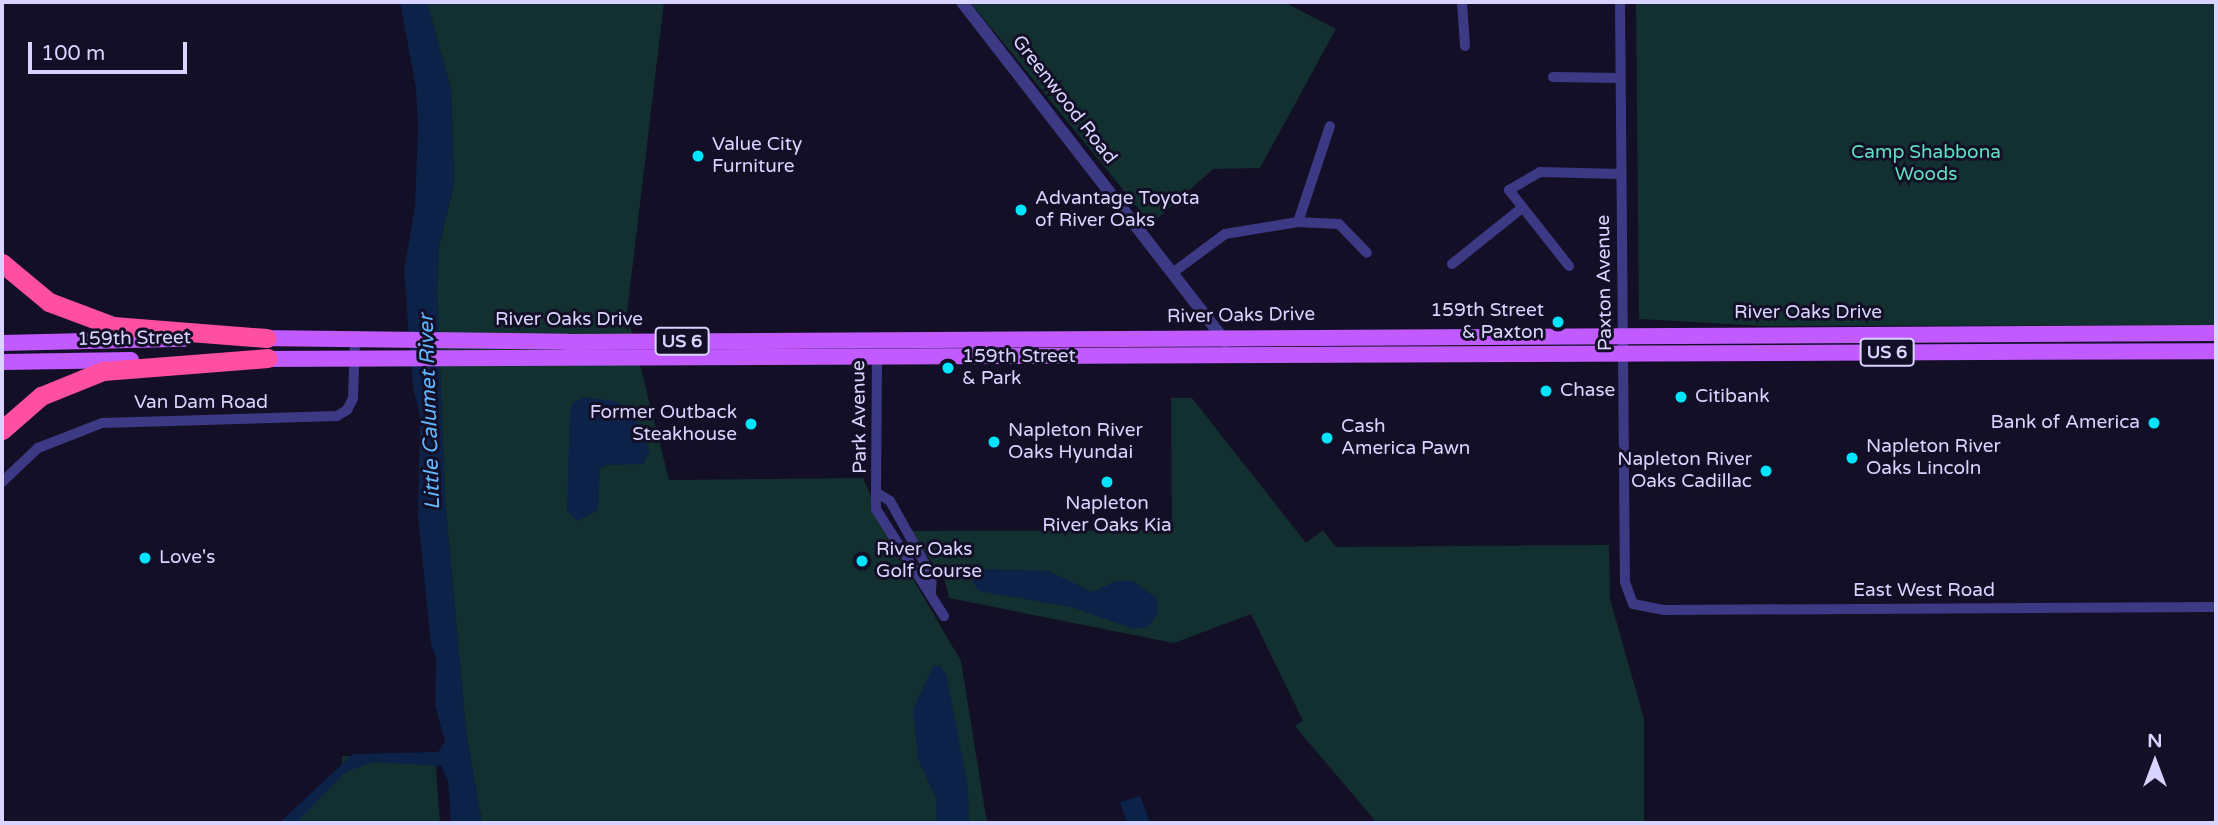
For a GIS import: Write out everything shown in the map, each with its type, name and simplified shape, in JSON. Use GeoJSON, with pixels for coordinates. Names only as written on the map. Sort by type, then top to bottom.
{"type":"FeatureCollection","features":[{"type":"Feature","properties":{"kind":"highway"},"geometry":{"type":"LineString","coordinates":[[2,263],[49,302],[113,326],[267,338]]}},
{"type":"Feature","properties":{"kind":"highway"},"geometry":{"type":"LineString","coordinates":[[2,430],[41,397],[103,371],[267,358]]}},
{"type":"Feature","properties":{"kind":"main road","name":"River Oaks Drive"},"geometry":{"type":"LineString","coordinates":[[267,338],[355,341],[877,340],[2216,332]]}},
{"type":"Feature","properties":{"kind":"main road","name":"159th Street"},"geometry":{"type":"LineString","coordinates":[[2,343],[267,338]]}},
{"type":"Feature","properties":{"kind":"main road","name":"River Oaks Drive"},"geometry":{"type":"LineString","coordinates":[[267,358],[877,358],[1623,351],[2216,351]]}},
{"type":"Feature","properties":{"kind":"main road","name":"159th Street"},"geometry":{"type":"LineString","coordinates":[[2,362],[267,358]]}},
{"type":"Feature","properties":{"kind":"street","name":"Greenwood Road"},"geometry":{"type":"LineString","coordinates":[[962,2],[1175,271],[1237,356]]}},
{"type":"Feature","properties":{"kind":"street"},"geometry":{"type":"LineString","coordinates":[[1462,2],[1465,46]]}},
{"type":"Feature","properties":{"kind":"street","name":"Paxton Avenue"},"geometry":{"type":"LineString","coordinates":[[1620,2],[1625,582],[1633,604]]}},
{"type":"Feature","properties":{"kind":"street"},"geometry":{"type":"LineString","coordinates":[[1553,77],[1620,78]]}},
{"type":"Feature","properties":{"kind":"street"},"geometry":{"type":"LineString","coordinates":[[1298,222],[1330,126]]}},
{"type":"Feature","properties":{"kind":"street"},"geometry":{"type":"LineString","coordinates":[[1569,267],[1509,190],[1525,177],[1540,172],[1621,174]]}},
{"type":"Feature","properties":{"kind":"street"},"geometry":{"type":"LineString","coordinates":[[1452,264],[1522,208]]}},
{"type":"Feature","properties":{"kind":"street"},"geometry":{"type":"LineString","coordinates":[[1175,271],[1224,234],[1298,222],[1339,224],[1367,253]]}},
{"type":"Feature","properties":{"kind":"street","name":"Park Avenue"},"geometry":{"type":"LineString","coordinates":[[877,340],[879,494],[876,509],[919,582],[931,592],[944,616]]}},
{"type":"Feature","properties":{"kind":"street","name":"Van Dam Road"},"geometry":{"type":"LineString","coordinates":[[2,482],[38,449],[102,423],[337,416],[347,410],[353,398],[355,341]]}},
{"type":"Feature","properties":{"kind":"street","name":"Park Avenue"},"geometry":{"type":"LineString","coordinates":[[879,494],[890,501],[932,576],[931,592]]}},
{"type":"Feature","properties":{"kind":"street","name":"East West Road"},"geometry":{"type":"LineString","coordinates":[[1633,604],[1664,610],[2216,607]]}},
{"type":"Feature","properties":{"kind":"green space","name":"River Oaks Golf Course"},"geometry":{"type":"Polygon","coordinates":[[[427,2],[664,2],[627,313],[669,480],[863,478],[889,538],[961,661],[987,823],[482,823],[466,732],[445,498],[437,291],[439,247],[454,183],[451,89],[427,2]]]}},
{"type":"Feature","properties":{"kind":"green space"},"geometry":{"type":"Polygon","coordinates":[[[970,2],[1284,2],[1336,29],[1260,168],[1213,169],[1151,224],[970,2]]]}},
{"type":"Feature","properties":{"kind":"green space","name":"Camp Shabbona Woods"},"geometry":{"type":"Polygon","coordinates":[[[1636,2],[2216,2],[2216,325],[1763,326],[1639,319],[1636,2]]]}},
{"type":"Feature","properties":{"kind":"green space","name":"River Oaks Golf Course"},"geometry":{"type":"Polygon","coordinates":[[[1171,398],[1192,398],[1306,543],[1323,530],[1336,547],[1609,545],[1610,599],[1644,719],[1644,823],[1377,823],[1295,726],[1303,721],[1251,614],[1174,643],[949,598],[945,581],[910,531],[1172,530],[1171,398]]]}},
{"type":"Feature","properties":{"kind":"green space"},"geometry":{"type":"Polygon","coordinates":[[[435,755],[440,823],[291,823],[342,768],[342,756],[435,755]]]}},
{"type":"Feature","properties":{"kind":"water","name":"Little Calumet River"},"geometry":{"type":"Polygon","coordinates":[[[400,2],[427,2],[451,89],[454,183],[439,246],[437,291],[445,498],[466,732],[482,823],[451,823],[448,781],[441,766],[373,762],[346,772],[296,823],[279,823],[353,754],[438,752],[445,742],[435,705],[436,658],[431,645],[418,516],[420,417],[413,387],[404,270],[415,207],[418,127],[416,88],[400,2]]]}},
{"type":"Feature","properties":{"kind":"water"},"geometry":{"type":"Polygon","coordinates":[[[584,397],[615,401],[632,411],[650,452],[643,464],[606,465],[600,469],[598,510],[577,521],[567,511],[570,412],[572,404],[584,397]]]}},
{"type":"Feature","properties":{"kind":"water"},"geometry":{"type":"Polygon","coordinates":[[[978,569],[1048,571],[1093,592],[1116,581],[1132,581],[1158,599],[1158,614],[1148,627],[1133,629],[1072,607],[979,591],[970,577],[978,569]]]}},
{"type":"Feature","properties":{"kind":"water"},"geometry":{"type":"Polygon","coordinates":[[[934,665],[941,666],[947,677],[968,788],[969,823],[937,823],[936,798],[918,759],[913,709],[934,665]]]}},
{"type":"Feature","properties":{"kind":"water"},"geometry":{"type":"Polygon","coordinates":[[[1140,796],[1150,823],[1127,823],[1120,802],[1140,796]]]}},
{"type":"Feature","properties":{"kind":"place","name":"Value City Furniture"},"geometry":{"type":"Point","coordinates":[698,156]}},
{"type":"Feature","properties":{"kind":"place","name":"Advantage Toyota of River Oaks"},"geometry":{"type":"Point","coordinates":[1021,210]}},
{"type":"Feature","properties":{"kind":"place","name":"159th Street & Paxton"},"geometry":{"type":"Point","coordinates":[1558,322]}},
{"type":"Feature","properties":{"kind":"place","name":"159th Street & Park"},"geometry":{"type":"Point","coordinates":[948,368]}},
{"type":"Feature","properties":{"kind":"place","name":"Chase"},"geometry":{"type":"Point","coordinates":[1546,391]}},
{"type":"Feature","properties":{"kind":"place","name":"Citibank"},"geometry":{"type":"Point","coordinates":[1681,397]}},
{"type":"Feature","properties":{"kind":"place","name":"Bank of America"},"geometry":{"type":"Point","coordinates":[2154,423]}},
{"type":"Feature","properties":{"kind":"place","name":"Former Outback Steakhouse"},"geometry":{"type":"Point","coordinates":[751,424]}},
{"type":"Feature","properties":{"kind":"place","name":"Cash America Pawn"},"geometry":{"type":"Point","coordinates":[1327,438]}},
{"type":"Feature","properties":{"kind":"place","name":"Napleton River Oaks Hyundai"},"geometry":{"type":"Point","coordinates":[994,442]}},
{"type":"Feature","properties":{"kind":"place","name":"Napleton River Oaks Lincoln"},"geometry":{"type":"Point","coordinates":[1852,458]}},
{"type":"Feature","properties":{"kind":"place","name":"Napleton River Oaks Cadillac"},"geometry":{"type":"Point","coordinates":[1766,471]}},
{"type":"Feature","properties":{"kind":"place","name":"Napleton River Oaks Kia"},"geometry":{"type":"Point","coordinates":[1107,482]}},
{"type":"Feature","properties":{"kind":"place","name":"Love's"},"geometry":{"type":"Point","coordinates":[145,558]}},
{"type":"Feature","properties":{"kind":"place","name":"River Oaks Golf Course"},"geometry":{"type":"Point","coordinates":[862,561]}}]}
